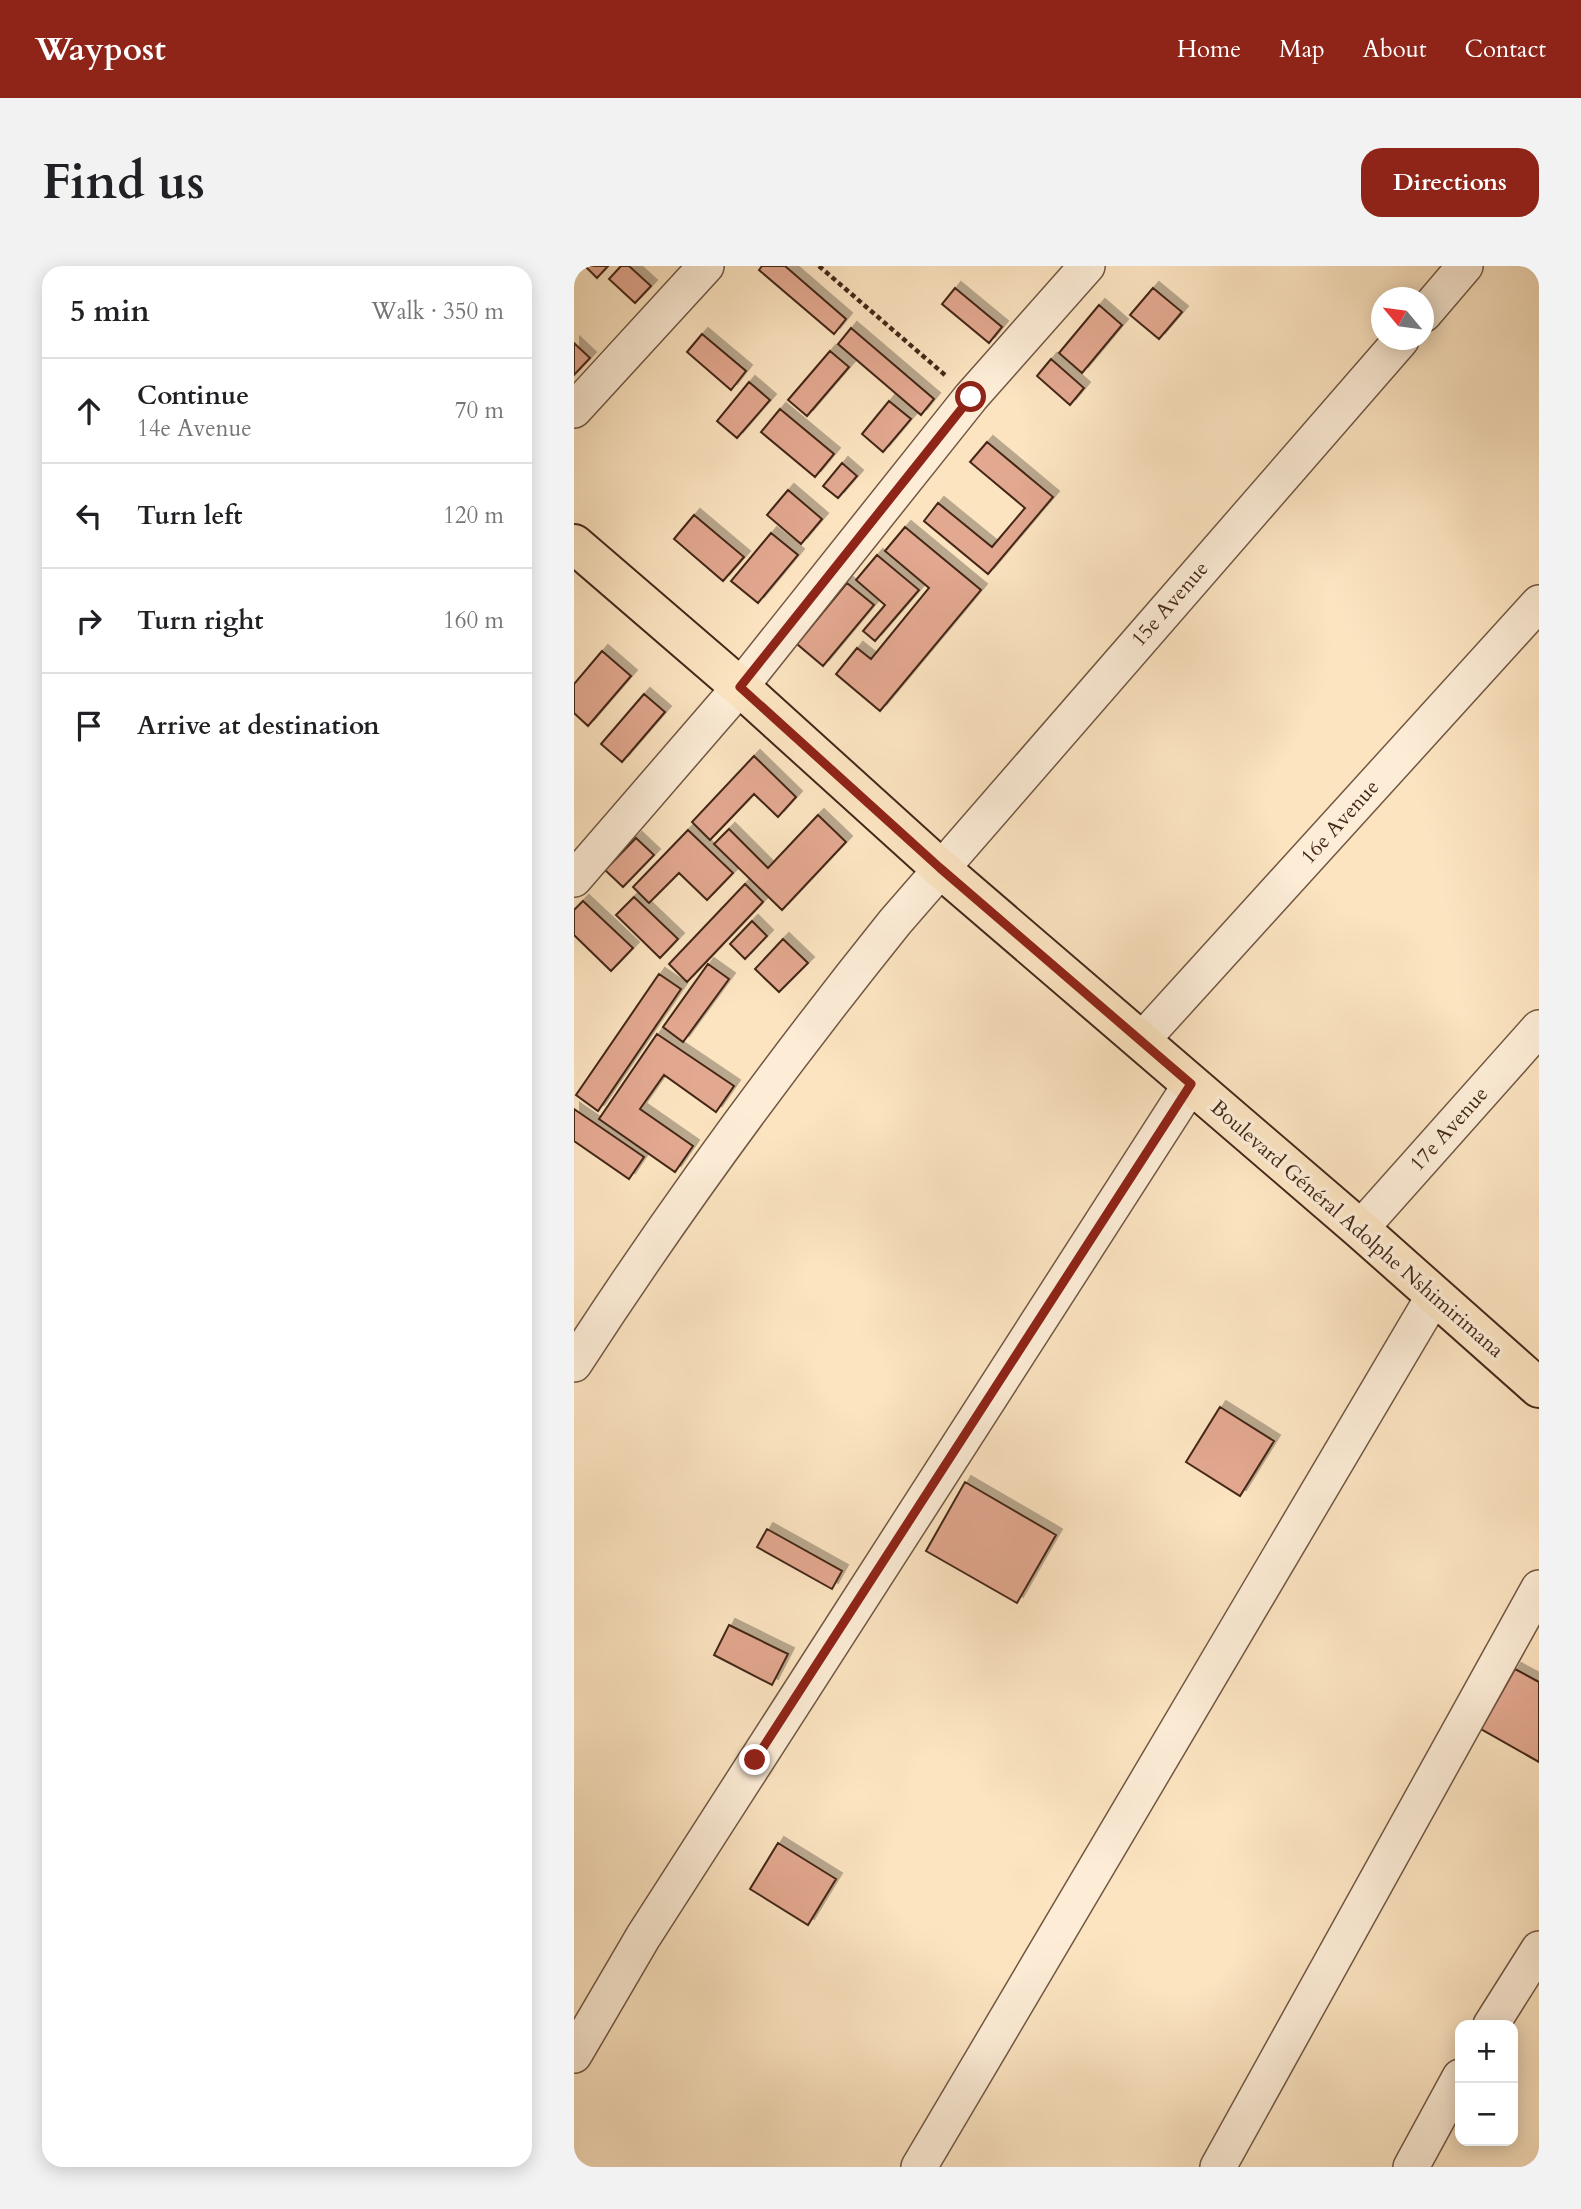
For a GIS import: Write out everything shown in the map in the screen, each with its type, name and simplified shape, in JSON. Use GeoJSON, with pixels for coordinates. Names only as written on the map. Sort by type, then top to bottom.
{"type":"FeatureCollection","features":[{"type":"Feature","properties":{"kind":"main road","name":"Boulevard Général Adolphe Nshimirimana"},"geometry":{"type":"LineString","coordinates":[[574,544],[740,687],[940,868],[1360,1229],[1539,1388]]}},
{"type":"Feature","properties":{"kind":"street"},"geometry":{"type":"LineString","coordinates":[[574,410],[706,266]]}},
{"type":"Feature","properties":{"kind":"street"},"geometry":{"type":"LineString","coordinates":[[574,879],[740,687],[971,397],[1087,266]]}},
{"type":"Feature","properties":{"kind":"street"},"geometry":{"type":"LineString","coordinates":[[1434,301],[1465,266]]}},
{"type":"Feature","properties":{"kind":"street","name":"15e Avenue"},"geometry":{"type":"LineString","coordinates":[[574,1364],[674,1215],[845,984],[940,868],[1392,350]]}},
{"type":"Feature","properties":{"kind":"street","name":"16e Avenue"},"geometry":{"type":"LineString","coordinates":[[1141,1041],[1539,603]]}},
{"type":"Feature","properties":{"kind":"street","name":"17e Avenue"},"geometry":{"type":"LineString","coordinates":[[1360,1229],[1539,1028]]}},
{"type":"Feature","properties":{"kind":"street"},"geometry":{"type":"LineString","coordinates":[[574,2055],[643,1937],[1191,1084]]}},
{"type":"Feature","properties":{"kind":"street"},"geometry":{"type":"LineString","coordinates":[[919,2167],[1434,1296]]}},
{"type":"Feature","properties":{"kind":"street"},"geometry":{"type":"LineString","coordinates":[[1218,2167],[1539,1588]]}},
{"type":"Feature","properties":{"kind":"street"},"geometry":{"type":"LineString","coordinates":[[1494,2020],[1539,1949]]}},
{"type":"Feature","properties":{"kind":"street"},"geometry":{"type":"LineString","coordinates":[[1411,2167],[1457,2083]]}},
{"type":"Feature","properties":{"kind":"path"},"geometry":{"type":"LineString","coordinates":[[818,266],[971,397]]}},
{"type":"Feature","properties":{"kind":"building"},"geometry":{"type":"Polygon","coordinates":[[[585,266],[608,266],[597,278],[585,266]]]}},
{"type":"Feature","properties":{"kind":"building"},"geometry":{"type":"Polygon","coordinates":[[[621,266],[629,266],[651,286],[635,303],[609,279],[621,266]]]}},
{"type":"Feature","properties":{"kind":"building"},"geometry":{"type":"Polygon","coordinates":[[[762,266],[785,266],[846,319],[834,334],[759,270],[762,266]]]}},
{"type":"Feature","properties":{"kind":"building"},"geometry":{"type":"Polygon","coordinates":[[[955,288],[1002,327],[989,343],[942,304],[955,288]]]}},
{"type":"Feature","properties":{"kind":"building"},"geometry":{"type":"Polygon","coordinates":[[[1153,288],[1182,312],[1159,339],[1130,315],[1153,288]]]}},
{"type":"Feature","properties":{"kind":"building"},"geometry":{"type":"Polygon","coordinates":[[[1099,305],[1122,325],[1082,373],[1059,353],[1099,305]]]}},
{"type":"Feature","properties":{"kind":"building"},"geometry":{"type":"Polygon","coordinates":[[[851,328],[934,399],[921,415],[838,344],[851,328]]]}},
{"type":"Feature","properties":{"kind":"building"},"geometry":{"type":"Polygon","coordinates":[[[702,334],[746,371],[731,390],[687,352],[702,334]]]}},
{"type":"Feature","properties":{"kind":"building"},"geometry":{"type":"Polygon","coordinates":[[[574,343],[590,358],[574,375],[574,343]]]}},
{"type":"Feature","properties":{"kind":"building"},"geometry":{"type":"Polygon","coordinates":[[[830,351],[849,367],[807,416],[788,400],[830,351]]]}},
{"type":"Feature","properties":{"kind":"building"},"geometry":{"type":"Polygon","coordinates":[[[1051,359],[1084,388],[1070,405],[1037,376],[1051,359]]]}},
{"type":"Feature","properties":{"kind":"building"},"geometry":{"type":"Polygon","coordinates":[[[749,382],[770,400],[737,438],[717,421],[749,382]]]}},
{"type":"Feature","properties":{"kind":"building"},"geometry":{"type":"Polygon","coordinates":[[[889,401],[911,419],[883,452],[862,434],[889,401]]]}},
{"type":"Feature","properties":{"kind":"building"},"geometry":{"type":"Polygon","coordinates":[[[780,409],[834,454],[815,477],[761,432],[780,409]]]}},
{"type":"Feature","properties":{"kind":"building"},"geometry":{"type":"Polygon","coordinates":[[[987,442],[1053,497],[988,574],[924,521],[938,503],[992,547],[1025,508],[970,462],[987,442]]]}},
{"type":"Feature","properties":{"kind":"building"},"geometry":{"type":"Polygon","coordinates":[[[842,463],[857,476],[838,498],[823,486],[842,463]]]}},
{"type":"Feature","properties":{"kind":"building"},"geometry":{"type":"Polygon","coordinates":[[[788,490],[822,519],[801,544],[767,515],[788,490]]]}},
{"type":"Feature","properties":{"kind":"building"},"geometry":{"type":"Polygon","coordinates":[[[694,515],[744,557],[723,581],[674,539],[694,515]]]}},
{"type":"Feature","properties":{"kind":"building"},"geometry":{"type":"Polygon","coordinates":[[[905,527],[981,590],[880,711],[836,674],[857,648],[871,659],[929,588],[885,551],[905,527]]]}},
{"type":"Feature","properties":{"kind":"building"},"geometry":{"type":"Polygon","coordinates":[[[771,533],[798,555],[758,603],[731,581],[771,533]]]}},
{"type":"Feature","properties":{"kind":"building"},"geometry":{"type":"Polygon","coordinates":[[[877,555],[919,590],[875,641],[863,631],[885,605],[856,580],[877,555]]]}},
{"type":"Feature","properties":{"kind":"building"},"geometry":{"type":"Polygon","coordinates":[[[847,583],[874,605],[823,666],[797,644],[847,583]]]}},
{"type":"Feature","properties":{"kind":"building"},"geometry":{"type":"Polygon","coordinates":[[[602,651],[631,676],[588,726],[574,713],[574,684],[602,651]]]}},
{"type":"Feature","properties":{"kind":"building"},"geometry":{"type":"Polygon","coordinates":[[[644,694],[665,712],[622,762],[601,744],[644,694]]]}},
{"type":"Feature","properties":{"kind":"building"},"geometry":{"type":"Polygon","coordinates":[[[754,756],[796,797],[778,817],[754,794],[710,840],[692,822],[754,756]]]}},
{"type":"Feature","properties":{"kind":"building"},"geometry":{"type":"Polygon","coordinates":[[[818,815],[846,842],[782,910],[714,844],[729,829],[768,868],[818,815]]]}},
{"type":"Feature","properties":{"kind":"building"},"geometry":{"type":"Polygon","coordinates":[[[688,830],[733,873],[707,900],[679,873],[649,903],[633,887],[688,830]]]}},
{"type":"Feature","properties":{"kind":"building"},"geometry":{"type":"Polygon","coordinates":[[[636,838],[654,855],[623,887],[605,870],[636,838]]]}},
{"type":"Feature","properties":{"kind":"building"},"geometry":{"type":"Polygon","coordinates":[[[745,884],[763,902],[687,982],[669,964],[745,884]]]}},
{"type":"Feature","properties":{"kind":"building"},"geometry":{"type":"Polygon","coordinates":[[[634,897],[678,939],[660,958],[616,915],[634,897]]]}},
{"type":"Feature","properties":{"kind":"building"},"geometry":{"type":"Polygon","coordinates":[[[583,901],[633,948],[611,971],[574,935],[574,910],[583,901]]]}},
{"type":"Feature","properties":{"kind":"building"},"geometry":{"type":"Polygon","coordinates":[[[752,921],[767,936],[745,959],[730,944],[752,921]]]}},
{"type":"Feature","properties":{"kind":"building"},"geometry":{"type":"Polygon","coordinates":[[[783,939],[808,963],[779,992],[755,969],[783,939]]]}},
{"type":"Feature","properties":{"kind":"building"},"geometry":{"type":"Polygon","coordinates":[[[708,964],[729,979],[683,1042],[663,1027],[708,964]]]}},
{"type":"Feature","properties":{"kind":"building"},"geometry":{"type":"Polygon","coordinates":[[[659,974],[681,989],[598,1111],[576,1095],[659,974]]]}},
{"type":"Feature","properties":{"kind":"building"},"geometry":{"type":"Polygon","coordinates":[[[657,1034],[734,1086],[716,1112],[664,1075],[640,1109],[693,1146],[675,1172],[599,1119],[657,1034]]]}},
{"type":"Feature","properties":{"kind":"building"},"geometry":{"type":"Polygon","coordinates":[[[574,1109],[644,1157],[629,1179],[574,1141],[574,1109]]]}},
{"type":"Feature","properties":{"kind":"building"},"geometry":{"type":"Polygon","coordinates":[[[1220,1407],[1274,1441],[1240,1496],[1186,1462],[1220,1407]]]}},
{"type":"Feature","properties":{"kind":"building"},"geometry":{"type":"Polygon","coordinates":[[[965,1482],[1056,1535],[1017,1603],[926,1551],[965,1482]]]}},
{"type":"Feature","properties":{"kind":"building"},"geometry":{"type":"Polygon","coordinates":[[[767,1529],[842,1571],[832,1589],[757,1547],[767,1529]]]}},
{"type":"Feature","properties":{"kind":"building"},"geometry":{"type":"Polygon","coordinates":[[[729,1625],[788,1654],[772,1685],[714,1655],[729,1625]]]}},
{"type":"Feature","properties":{"kind":"building"},"geometry":{"type":"Polygon","coordinates":[[[1515,1669],[1539,1682],[1539,1762],[1481,1729],[1515,1669]]]}},
{"type":"Feature","properties":{"kind":"building"},"geometry":{"type":"Polygon","coordinates":[[[778,1843],[836,1879],[808,1925],[750,1889],[778,1843]]]}},
{"type":"Feature","properties":{"kind":"route"},"geometry":{"type":"LineString","coordinates":[[755,1760],[1191,1084],[940,868],[740,687],[971,397]]}}]}
